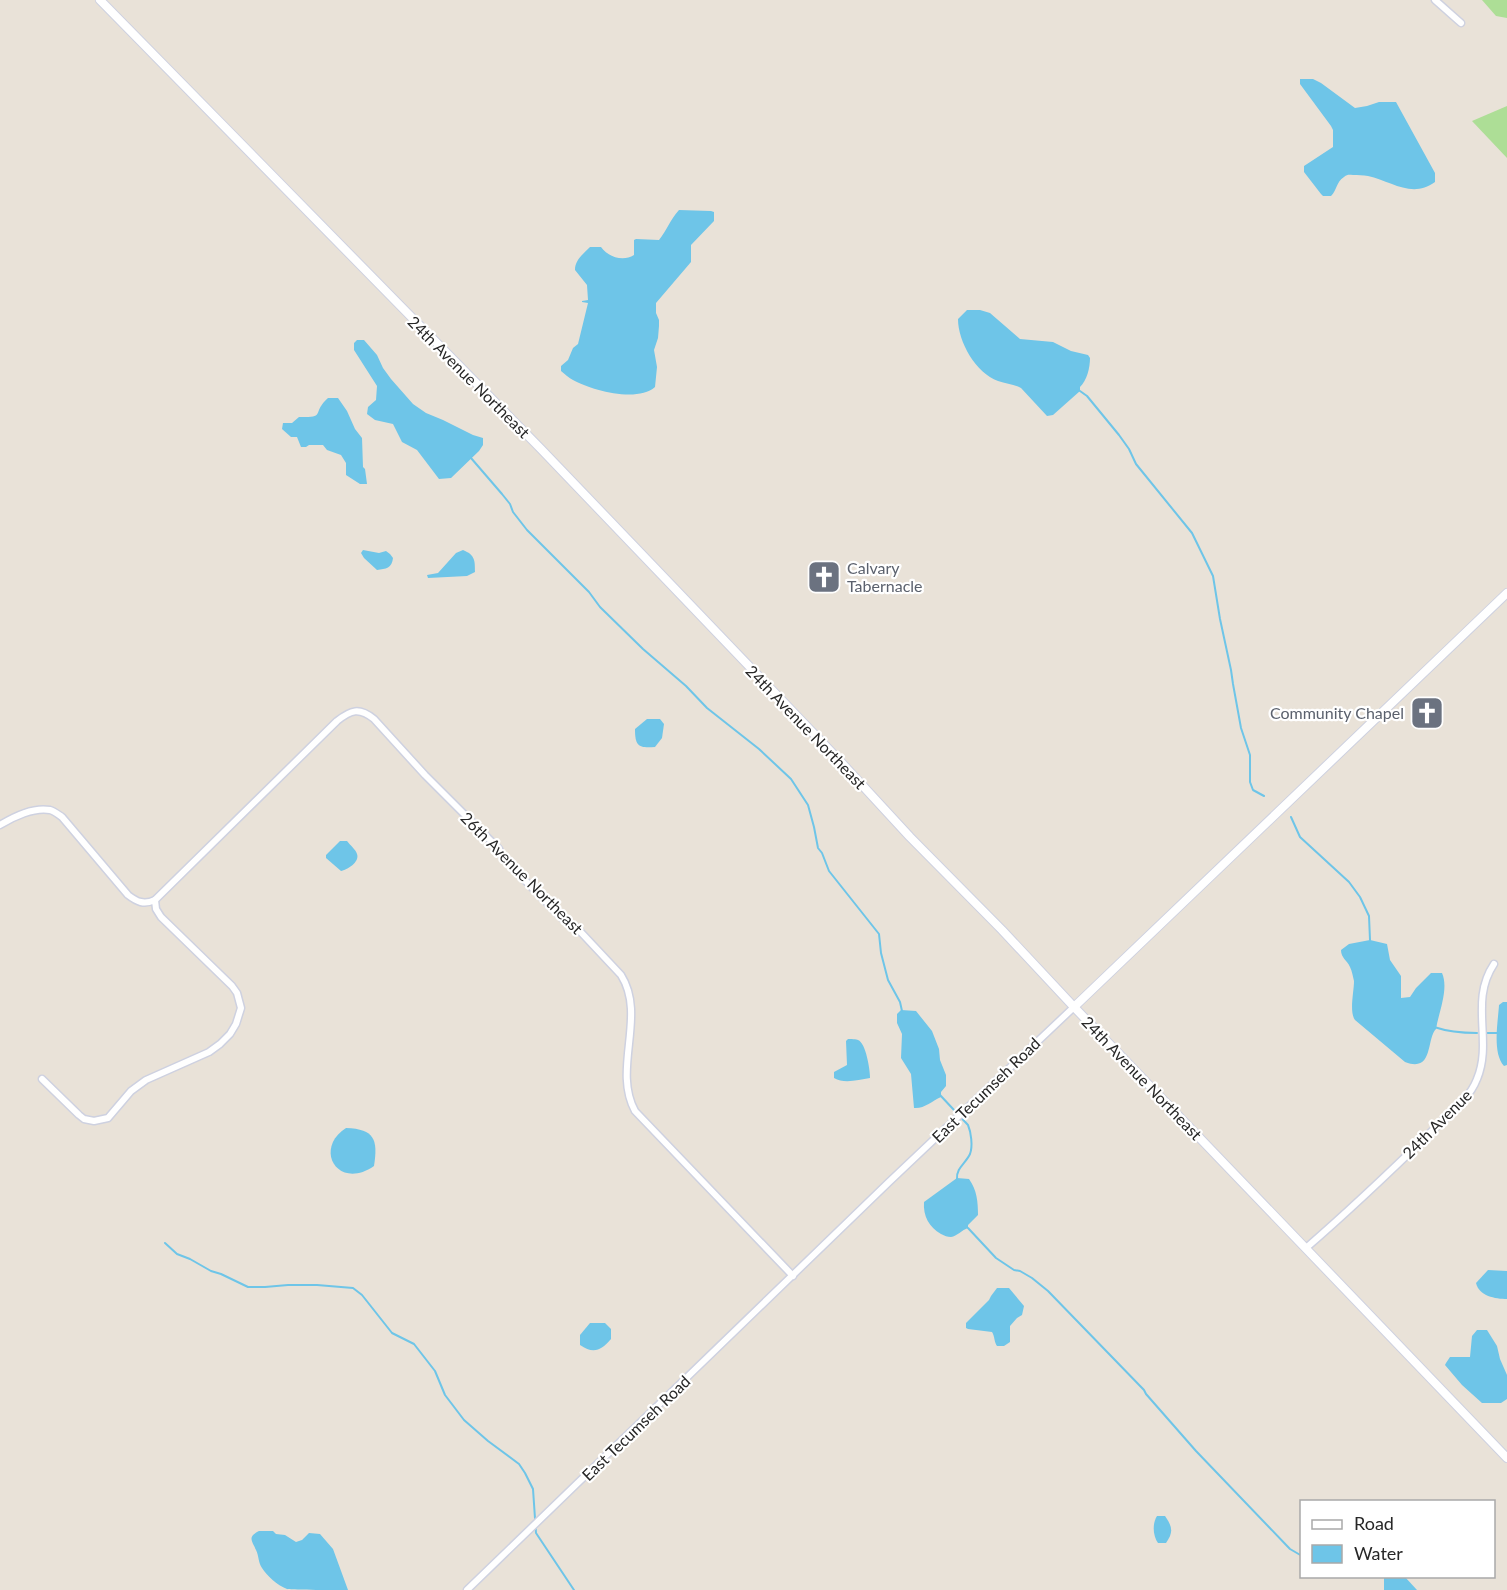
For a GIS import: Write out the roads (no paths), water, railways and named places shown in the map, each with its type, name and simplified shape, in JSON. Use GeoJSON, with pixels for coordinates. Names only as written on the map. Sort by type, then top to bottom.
{"type":"FeatureCollection","features":[{"type":"Feature","properties":{"kind":"street","name":"24th Avenue Northeast"},"geometry":{"type":"LineString","coordinates":[[100,0],[541,449],[1507,1458]]}},
{"type":"Feature","properties":{"kind":"street"},"geometry":{"type":"LineString","coordinates":[[1435,0],[1461,23]]}},
{"type":"Feature","properties":{"kind":"street","name":"East Tecumseh Road"},"geometry":{"type":"LineString","coordinates":[[467,1590],[957,1117],[1507,593]]}},
{"type":"Feature","properties":{"kind":"street","name":"26th Avenue Northeast"},"geometry":{"type":"LineString","coordinates":[[155,900],[337,721],[350,712],[362,711],[368,714],[499,849],[503,858],[562,918],[576,927],[621,975],[630,997],[627,1084],[634,1112],[793,1276]]}},
{"type":"Feature","properties":{"kind":"street"},"geometry":{"type":"LineString","coordinates":[[0,825],[30,812],[50,810],[62,817],[129,895],[144,903],[155,900],[156,909],[161,917],[232,986],[237,993],[241,1008],[236,1024],[220,1044],[209,1052],[146,1080],[131,1091],[108,1118],[84,1119],[42,1078]]}},
{"type":"Feature","properties":{"kind":"street","name":"24th Avenue"},"geometry":{"type":"LineString","coordinates":[[1306,1248],[1408,1154],[1471,1091],[1480,1070],[1483,985],[1494,964]]}},
{"type":"Feature","properties":{"kind":"water"},"geometry":{"type":"Polygon","coordinates":[[[1300,79],[1313,79],[1321,83],[1355,108],[1379,102],[1396,102],[1435,173],[1435,182],[1426,187],[1410,189],[1377,178],[1348,175],[1339,181],[1331,196],[1323,196],[1304,172],[1304,166],[1333,147],[1333,130],[1300,84],[1300,79]]]}},
{"type":"Feature","properties":{"kind":"water"},"geometry":{"type":"Polygon","coordinates":[[[679,210],[711,211],[714,212],[714,221],[691,245],[691,262],[656,303],[659,326],[654,350],[657,367],[655,387],[637,394],[614,393],[581,384],[572,379],[561,371],[561,366],[568,360],[573,348],[578,344],[588,303],[582,302],[588,300],[587,285],[575,270],[578,260],[590,247],[601,247],[616,257],[630,257],[634,255],[634,240],[659,240],[679,210]]]}},
{"type":"Feature","properties":{"kind":"water"},"geometry":{"type":"Polygon","coordinates":[[[967,310],[990,313],[1020,339],[1053,342],[1071,351],[1088,355],[1089,370],[1080,391],[1053,415],[1047,416],[1021,388],[990,377],[970,356],[961,337],[958,319],[967,310]]]}},
{"type":"Feature","properties":{"kind":"water"},"geometry":{"type":"Polygon","coordinates":[[[357,340],[364,340],[377,355],[391,379],[413,404],[426,413],[483,438],[483,445],[479,451],[451,478],[439,479],[417,450],[402,442],[393,424],[375,420],[367,414],[368,407],[376,400],[377,386],[354,350],[354,343],[357,340]]]}},
{"type":"Feature","properties":{"kind":"water"},"geometry":{"type":"Polygon","coordinates":[[[328,398],[338,398],[362,438],[363,467],[367,484],[360,484],[346,475],[346,463],[341,455],[327,450],[323,445],[301,447],[297,437],[291,437],[282,429],[283,423],[292,423],[299,417],[313,417],[318,414],[320,407],[328,398]]]}},
{"type":"Feature","properties":{"kind":"water"},"geometry":{"type":"Polygon","coordinates":[[[363,550],[379,553],[386,551],[393,558],[390,566],[377,570],[364,558],[361,553],[363,550]]]}},
{"type":"Feature","properties":{"kind":"water"},"geometry":{"type":"Polygon","coordinates":[[[463,550],[474,558],[475,572],[467,576],[428,578],[427,575],[438,573],[456,553],[463,550]]]}},
{"type":"Feature","properties":{"kind":"water"},"geometry":{"type":"Polygon","coordinates":[[[647,719],[660,719],[664,724],[662,738],[655,747],[639,745],[636,740],[635,729],[647,719]]]}},
{"type":"Feature","properties":{"kind":"water"},"geometry":{"type":"Polygon","coordinates":[[[340,841],[347,841],[357,854],[357,860],[341,871],[326,858],[326,855],[340,841]]]}},
{"type":"Feature","properties":{"kind":"water"},"geometry":{"type":"Polygon","coordinates":[[[1370,940],[1387,944],[1390,960],[1401,976],[1401,998],[1410,997],[1431,973],[1442,973],[1444,993],[1436,1029],[1428,1053],[1421,1063],[1405,1062],[1353,1016],[1354,981],[1351,969],[1341,950],[1349,944],[1370,940]]]}},
{"type":"Feature","properties":{"kind":"water"},"geometry":{"type":"Polygon","coordinates":[[[1507,1002],[1507,1065],[1504,1066],[1500,1060],[1497,1045],[1499,1005],[1507,1002]]]}},
{"type":"Feature","properties":{"kind":"water"},"geometry":{"type":"Polygon","coordinates":[[[901,1010],[916,1011],[932,1031],[946,1075],[946,1086],[941,1092],[941,1097],[918,1108],[914,1108],[911,1074],[901,1058],[902,1034],[897,1023],[897,1014],[901,1010]]]}},
{"type":"Feature","properties":{"kind":"water"},"geometry":{"type":"Polygon","coordinates":[[[848,1039],[861,1042],[870,1078],[847,1081],[834,1078],[834,1072],[847,1065],[846,1041],[848,1039]]]}},
{"type":"Feature","properties":{"kind":"water"},"geometry":{"type":"Polygon","coordinates":[[[346,1128],[363,1131],[372,1138],[375,1143],[374,1166],[350,1174],[334,1164],[331,1146],[336,1137],[346,1128]]]}},
{"type":"Feature","properties":{"kind":"water"},"geometry":{"type":"Polygon","coordinates":[[[957,1178],[969,1179],[972,1183],[978,1205],[978,1215],[968,1225],[968,1228],[948,1237],[942,1235],[930,1224],[924,1202],[957,1178]]]}},
{"type":"Feature","properties":{"kind":"water"},"geometry":{"type":"Polygon","coordinates":[[[1488,1270],[1507,1271],[1507,1299],[1488,1296],[1480,1291],[1476,1283],[1488,1270]]]}},
{"type":"Feature","properties":{"kind":"water"},"geometry":{"type":"Polygon","coordinates":[[[997,1288],[1009,1288],[1024,1306],[1022,1315],[1010,1326],[1010,1342],[1004,1346],[997,1346],[992,1332],[966,1328],[966,1323],[989,1300],[997,1288]]]}},
{"type":"Feature","properties":{"kind":"water"},"geometry":{"type":"Polygon","coordinates":[[[590,1323],[605,1323],[611,1329],[611,1339],[597,1350],[589,1350],[580,1345],[580,1335],[590,1323]]]}},
{"type":"Feature","properties":{"kind":"water"},"geometry":{"type":"Polygon","coordinates":[[[1477,1330],[1487,1330],[1497,1346],[1507,1375],[1507,1399],[1501,1403],[1482,1403],[1445,1365],[1450,1357],[1470,1357],[1472,1336],[1477,1330]]]}},
{"type":"Feature","properties":{"kind":"water"},"geometry":{"type":"Polygon","coordinates":[[[1157,1516],[1165,1516],[1171,1526],[1170,1536],[1166,1543],[1158,1543],[1155,1537],[1154,1526],[1157,1516]]]}},
{"type":"Feature","properties":{"kind":"water"},"geometry":{"type":"Polygon","coordinates":[[[259,1531],[273,1531],[296,1542],[309,1533],[320,1534],[333,1549],[348,1590],[287,1589],[280,1585],[267,1574],[260,1564],[252,1539],[253,1535],[259,1531]]]}},
{"type":"Feature","properties":{"kind":"water"},"geometry":{"type":"Polygon","coordinates":[[[1384,1578],[1406,1578],[1417,1590],[1384,1590],[1384,1578]]]}},
{"type":"Feature","properties":{"kind":"waterway"},"geometry":{"type":"LineString","coordinates":[[1080,391],[1087,396],[1119,435],[1136,464],[1192,533],[1213,576],[1241,728],[1250,755],[1250,782],[1253,790],[1264,796]]}},
{"type":"Feature","properties":{"kind":"waterway"},"geometry":{"type":"LineString","coordinates":[[471,458],[510,504],[513,512],[527,530],[589,592],[600,607],[707,708],[759,749],[791,779],[808,805],[818,848],[829,871],[879,934],[888,980],[900,1002],[902,1011]]}},
{"type":"Feature","properties":{"kind":"waterway"},"geometry":{"type":"LineString","coordinates":[[1291,817],[1300,837],[1349,882],[1360,897],[1369,916],[1370,940]]}},
{"type":"Feature","properties":{"kind":"waterway"},"geometry":{"type":"LineString","coordinates":[[1434,1027],[1455,1032],[1477,1033]]}},
{"type":"Feature","properties":{"kind":"waterway"},"geometry":{"type":"LineString","coordinates":[[1487,1033],[1498,1033]]}},
{"type":"Feature","properties":{"kind":"waterway"},"geometry":{"type":"LineString","coordinates":[[940,1095],[968,1125],[970,1131],[971,1151],[958,1172],[957,1179]]}},
{"type":"Feature","properties":{"kind":"waterway"},"geometry":{"type":"LineString","coordinates":[[968,1228],[996,1258],[1032,1278],[1048,1291],[1144,1390],[1196,1451],[1290,1549],[1300,1555]]}},
{"type":"Feature","properties":{"kind":"waterway"},"geometry":{"type":"LineString","coordinates":[[165,1243],[177,1254],[248,1287],[317,1285],[353,1288],[362,1295],[392,1333],[414,1344],[435,1371],[445,1395],[464,1420],[519,1464],[533,1489],[536,1533],[574,1590]]}},
{"type":"Feature","properties":{"kind":"place","name":"Calvary Tabernacle"},"geometry":{"type":"Point","coordinates":[824,577]}},
{"type":"Feature","properties":{"kind":"place","name":"Community Chapel"},"geometry":{"type":"Point","coordinates":[1427,713]}}]}
